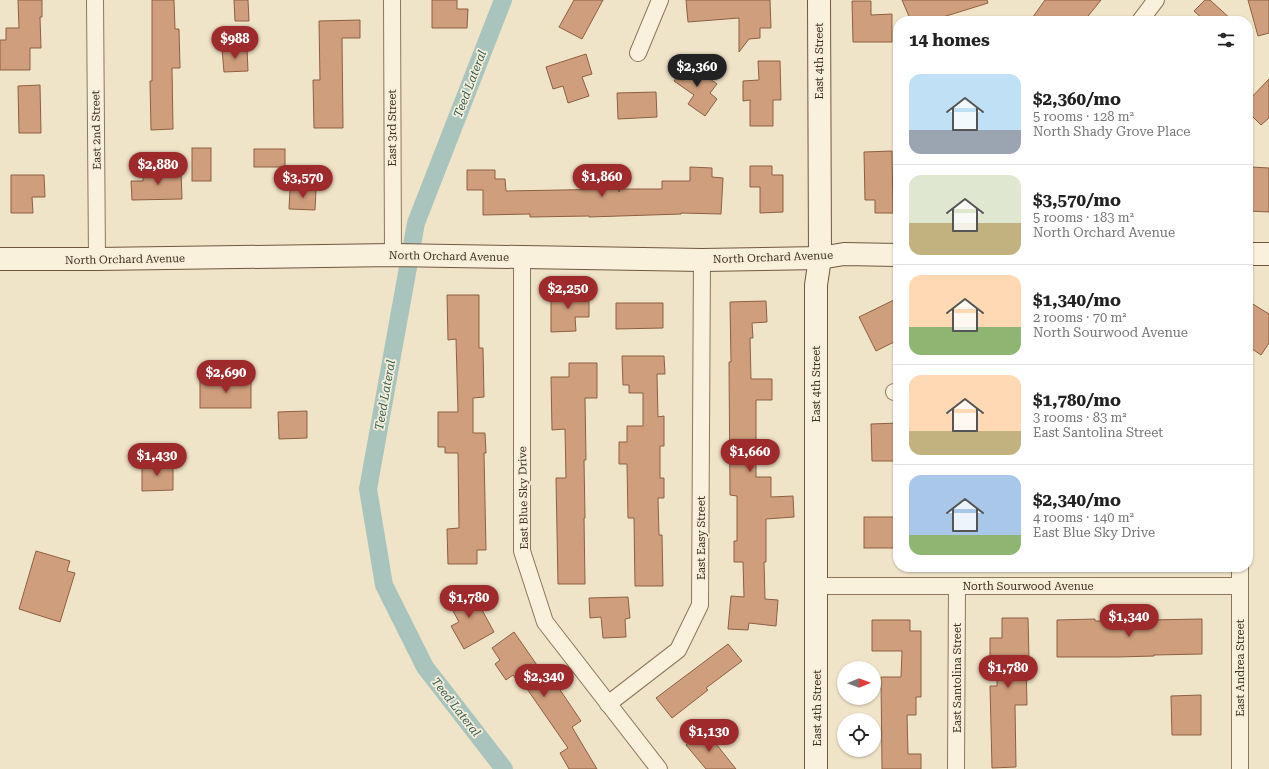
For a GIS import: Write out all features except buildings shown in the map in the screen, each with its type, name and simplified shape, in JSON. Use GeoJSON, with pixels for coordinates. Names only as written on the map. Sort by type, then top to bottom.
{"type":"FeatureCollection","features":[{"type":"Feature","properties":{"kind":"street","name":"East 2nd Street"},"geometry":{"type":"LineString","coordinates":[[95,0],[98,259]]}},
{"type":"Feature","properties":{"kind":"street","name":"East 3rd Street"},"geometry":{"type":"LineString","coordinates":[[392,0],[403,255]]}},
{"type":"Feature","properties":{"kind":"street"},"geometry":{"type":"LineString","coordinates":[[638,53],[660,0]]}},
{"type":"Feature","properties":{"kind":"street","name":"East 4th Street"},"geometry":{"type":"LineString","coordinates":[[816,769],[816,285],[820,258],[820,0]]}},
{"type":"Feature","properties":{"kind":"street"},"geometry":{"type":"LineString","coordinates":[[1144,16],[1156,0]]}},
{"type":"Feature","properties":{"kind":"street","name":"North Orchard Avenue"},"geometry":{"type":"LineString","coordinates":[[0,259],[403,255],[702,260],[820,258],[844,254],[893,255]]}},
{"type":"Feature","properties":{"kind":"street"},"geometry":{"type":"LineString","coordinates":[[1253,254],[1269,254]]}},
{"type":"Feature","properties":{"kind":"street","name":"East Blue Sky Drive"},"geometry":{"type":"LineString","coordinates":[[522,257],[522,551],[545,622],[659,769]]}},
{"type":"Feature","properties":{"kind":"street","name":"East Easy Street"},"geometry":{"type":"LineString","coordinates":[[608,704],[678,650],[700,605],[702,260]]}},
{"type":"Feature","properties":{"kind":"street","name":"East Andrea Street"},"geometry":{"type":"LineString","coordinates":[[1240,572],[1240,769]]}},
{"type":"Feature","properties":{"kind":"street","name":"North Sourwood Avenue"},"geometry":{"type":"LineString","coordinates":[[817,586],[1240,586]]}},
{"type":"Feature","properties":{"kind":"street","name":"East Santolina Street"},"geometry":{"type":"LineString","coordinates":[[956,769],[957,586]]}},
{"type":"Feature","properties":{"kind":"waterway","name":"Teed Lateral"},"geometry":{"type":"LineString","coordinates":[[503,0],[416,223],[368,489],[384,585],[425,667],[504,769]]}}]}
